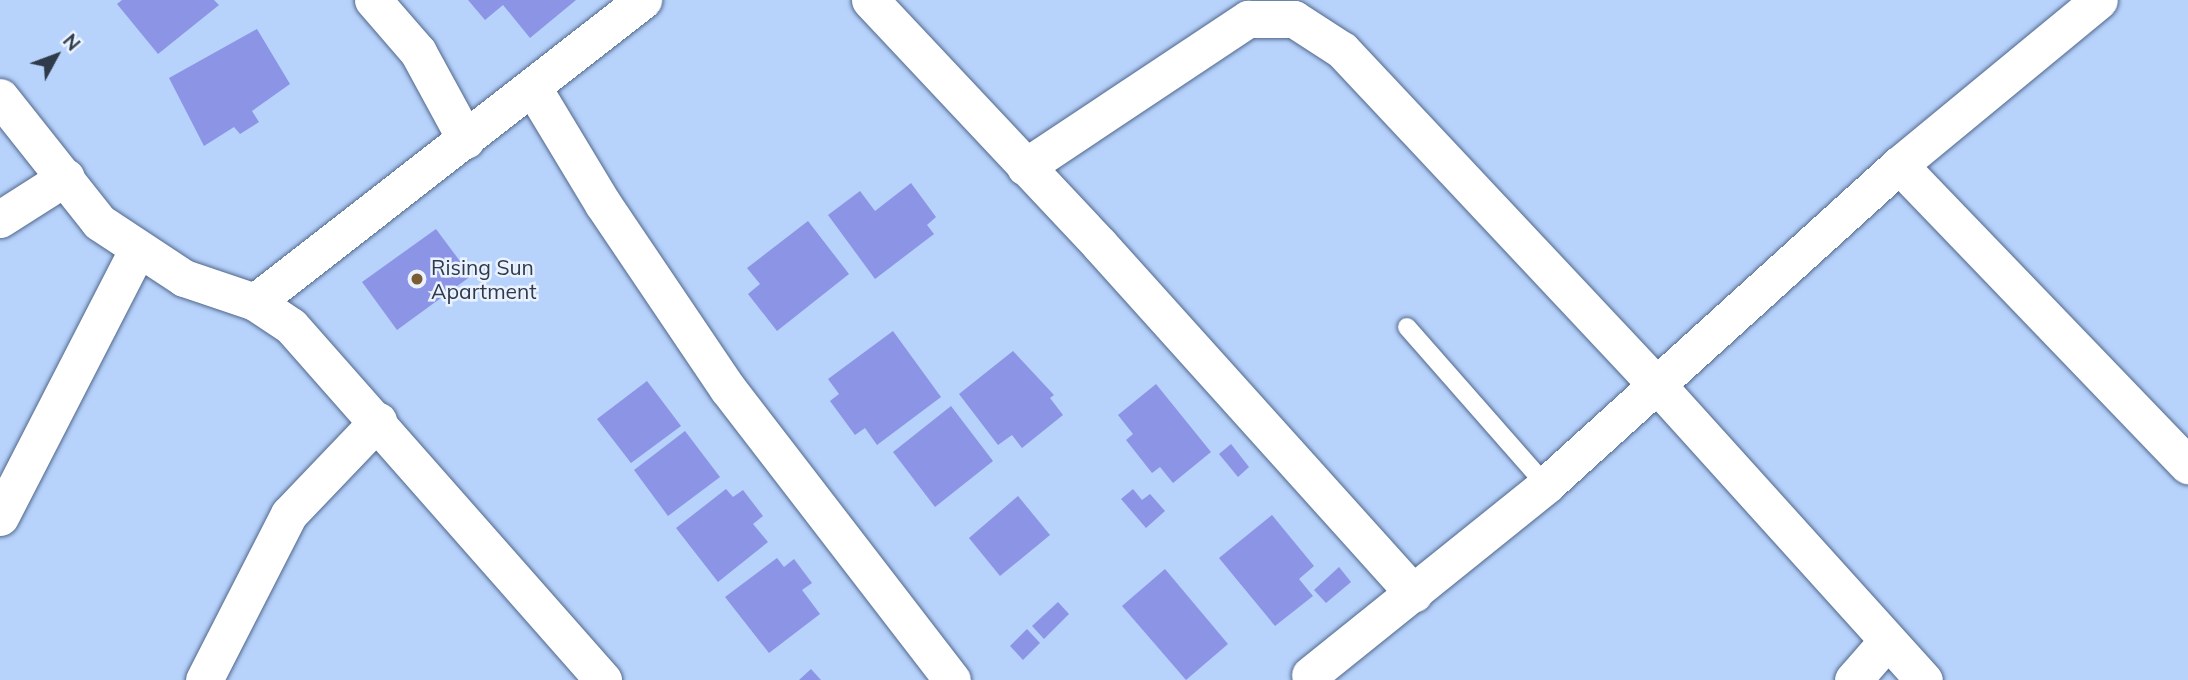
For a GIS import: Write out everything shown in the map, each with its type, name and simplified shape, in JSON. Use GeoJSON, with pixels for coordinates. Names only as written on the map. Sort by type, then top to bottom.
{"type":"FeatureCollection","features":[{"type":"Feature","properties":{"kind":"street"},"geometry":{"type":"LineString","coordinates":[[373,0],[418,51],[466,140]]}},
{"type":"Feature","properties":{"kind":"street"},"geometry":{"type":"LineString","coordinates":[[254,302],[643,0]]}},
{"type":"Feature","properties":{"kind":"street"},"geometry":{"type":"LineString","coordinates":[[870,0],[1414,594]]}},
{"type":"Feature","properties":{"kind":"street"},"geometry":{"type":"LineString","coordinates":[[1310,676],[1546,485],[1659,387],[1899,165],[2099,0]]}},
{"type":"Feature","properties":{"kind":"street"},"geometry":{"type":"LineString","coordinates":[[1025,167],[1248,19],[1294,19],[1342,50],[1659,387],[1924,680]]}},
{"type":"Feature","properties":{"kind":"street"},"geometry":{"type":"LineString","coordinates":[[533,88],[603,204],[728,388],[952,680]]}},
{"type":"Feature","properties":{"kind":"street"},"geometry":{"type":"LineString","coordinates":[[0,97],[99,222],[184,278],[254,302],[291,326],[378,421],[603,680]]}},
{"type":"Feature","properties":{"kind":"street"},"geometry":{"type":"LineString","coordinates":[[1899,165],[2188,465]]}},
{"type":"Feature","properties":{"kind":"street"},"geometry":{"type":"LineString","coordinates":[[0,219],[66,177]]}},
{"type":"Feature","properties":{"kind":"street"},"geometry":{"type":"LineString","coordinates":[[0,517],[138,248]]}},
{"type":"Feature","properties":{"kind":"street"},"geometry":{"type":"LineString","coordinates":[[204,680],[289,514],[378,421]]}},
{"type":"Feature","properties":{"kind":"street"},"geometry":{"type":"LineString","coordinates":[[1853,680],[1887,641]]}},
{"type":"Feature","properties":{"kind":"lane"},"geometry":{"type":"LineString","coordinates":[[1407,327],[1546,485]]}},
{"type":"Feature","properties":{"kind":"building"},"geometry":{"type":"Polygon","coordinates":[[[122,0],[214,0],[219,5],[158,54],[117,4],[122,0]]]}},
{"type":"Feature","properties":{"kind":"building"},"geometry":{"type":"Polygon","coordinates":[[[468,0],[576,0],[530,38],[503,5],[485,20],[468,0]]]}},
{"type":"Feature","properties":{"kind":"building"},"geometry":{"type":"Polygon","coordinates":[[[257,29],[290,84],[252,111],[259,122],[240,134],[234,127],[204,146],[169,78],[257,29]]]}},
{"type":"Feature","properties":{"kind":"building"},"geometry":{"type":"Polygon","coordinates":[[[911,183],[936,217],[927,225],[934,234],[875,279],[828,215],[860,191],[875,211],[911,183]]]}},
{"type":"Feature","properties":{"kind":"building"},"geometry":{"type":"Polygon","coordinates":[[[808,221],[849,274],[777,331],[748,294],[760,284],[747,268],[808,221]]]}},
{"type":"Feature","properties":{"kind":"building","name":"Rising Sun Apartment"},"geometry":{"type":"Polygon","coordinates":[[[436,229],[471,276],[397,330],[362,282],[436,229]]]}},
{"type":"Feature","properties":{"kind":"building"},"geometry":{"type":"Polygon","coordinates":[[[893,331],[941,397],[877,445],[865,428],[855,435],[830,401],[839,394],[828,379],[893,331]]]}},
{"type":"Feature","properties":{"kind":"building"},"geometry":{"type":"Polygon","coordinates":[[[1013,351],[1054,395],[1050,398],[1063,415],[1022,448],[1012,435],[998,445],[959,394],[1013,351]]]}},
{"type":"Feature","properties":{"kind":"building"},"geometry":{"type":"Polygon","coordinates":[[[647,381],[681,426],[631,463],[597,419],[647,381]]]}},
{"type":"Feature","properties":{"kind":"building"},"geometry":{"type":"Polygon","coordinates":[[[1156,384],[1211,452],[1173,483],[1160,467],[1152,473],[1126,440],[1133,434],[1118,415],[1156,384]]]}},
{"type":"Feature","properties":{"kind":"building"},"geometry":{"type":"Polygon","coordinates":[[[951,406],[993,461],[935,507],[893,452],[951,406]]]}},
{"type":"Feature","properties":{"kind":"building"},"geometry":{"type":"Polygon","coordinates":[[[685,431],[720,477],[668,516],[634,470],[685,431]]]}},
{"type":"Feature","properties":{"kind":"building"},"geometry":{"type":"Polygon","coordinates":[[[1231,444],[1249,467],[1238,477],[1219,454],[1231,444]]]}},
{"type":"Feature","properties":{"kind":"building"},"geometry":{"type":"Polygon","coordinates":[[[726,489],[733,497],[743,490],[763,516],[753,524],[768,542],[718,582],[676,528],[726,489]]]}},
{"type":"Feature","properties":{"kind":"building"},"geometry":{"type":"Polygon","coordinates":[[[1133,489],[1142,500],[1150,494],[1165,511],[1146,528],[1121,499],[1133,489]]]}},
{"type":"Feature","properties":{"kind":"building"},"geometry":{"type":"Polygon","coordinates":[[[1018,496],[1050,535],[1000,576],[969,538],[1018,496]]]}},
{"type":"Feature","properties":{"kind":"building"},"geometry":{"type":"Polygon","coordinates":[[[1272,515],[1314,566],[1299,579],[1313,596],[1275,626],[1219,558],[1272,515]]]}},
{"type":"Feature","properties":{"kind":"building"},"geometry":{"type":"Polygon","coordinates":[[[777,558],[784,567],[794,559],[812,583],[802,590],[820,614],[769,653],[725,597],[777,558]]]}},
{"type":"Feature","properties":{"kind":"building"},"geometry":{"type":"Polygon","coordinates":[[[1339,567],[1351,582],[1326,603],[1314,590],[1339,567]]]}},
{"type":"Feature","properties":{"kind":"building"},"geometry":{"type":"Polygon","coordinates":[[[1165,569],[1228,644],[1186,680],[1122,606],[1165,569]]]}},
{"type":"Feature","properties":{"kind":"building"},"geometry":{"type":"Polygon","coordinates":[[[1058,602],[1069,614],[1044,639],[1032,626],[1058,602]]]}},
{"type":"Feature","properties":{"kind":"building"},"geometry":{"type":"Polygon","coordinates":[[[1027,629],[1040,643],[1023,660],[1010,646],[1027,629]]]}},
{"type":"Feature","properties":{"kind":"building"},"geometry":{"type":"Polygon","coordinates":[[[811,669],[821,680],[799,680],[811,669]]]}},
{"type":"Feature","properties":{"kind":"place","name":"Rising Sun Apartment"},"geometry":{"type":"Point","coordinates":[417,279]}}]}
